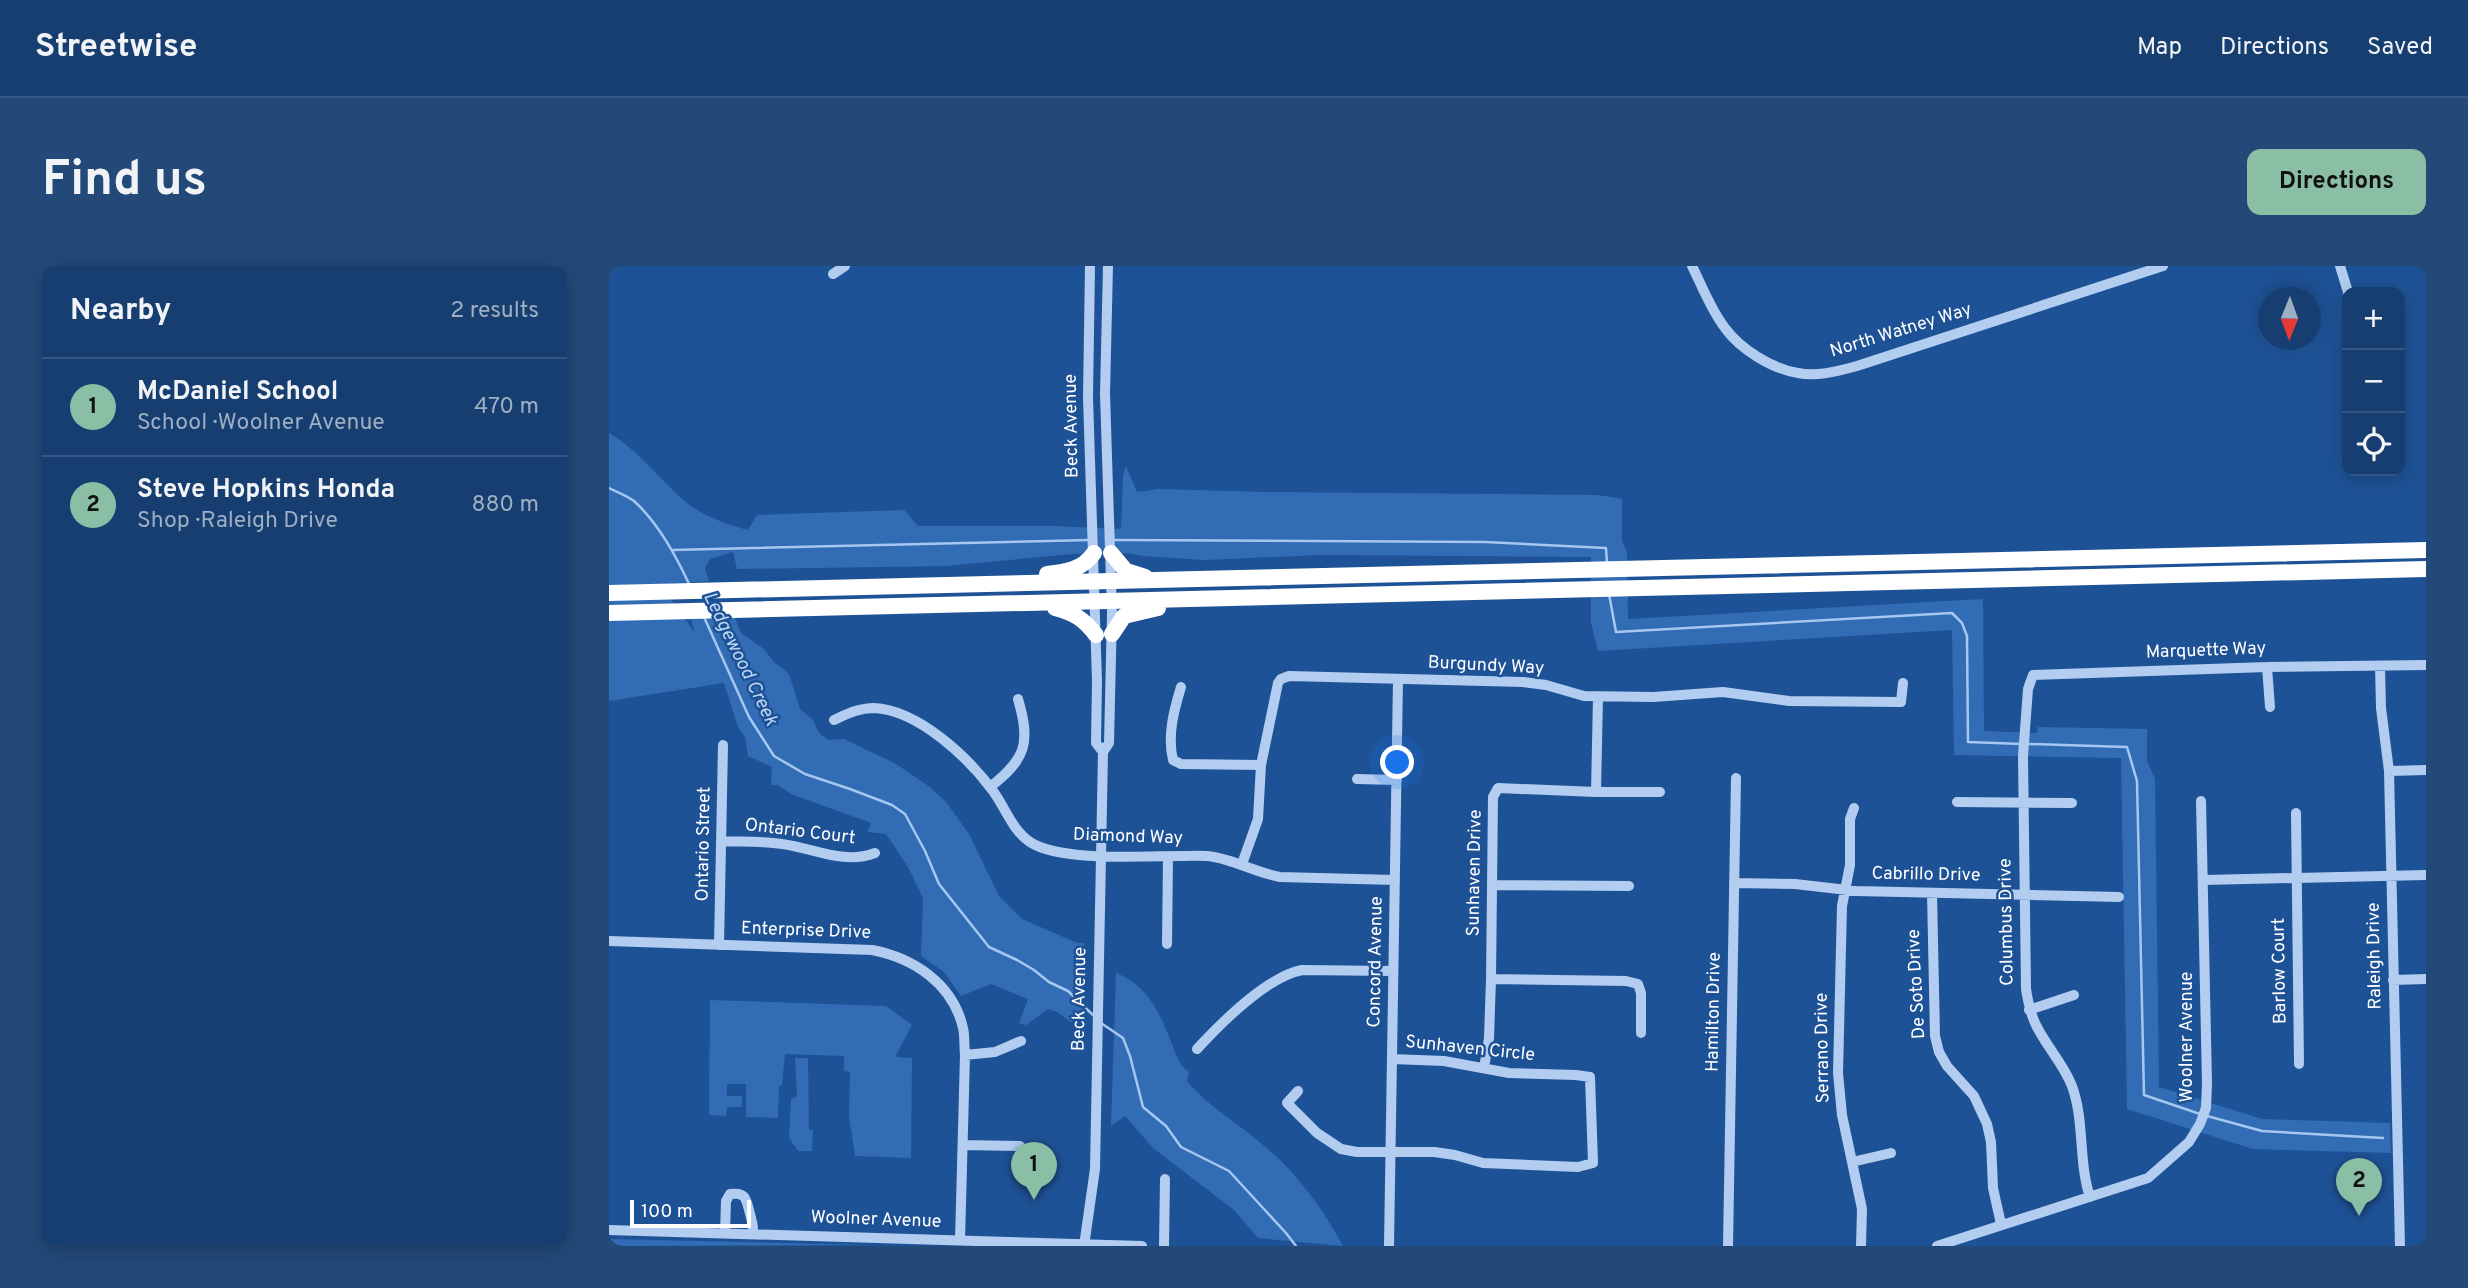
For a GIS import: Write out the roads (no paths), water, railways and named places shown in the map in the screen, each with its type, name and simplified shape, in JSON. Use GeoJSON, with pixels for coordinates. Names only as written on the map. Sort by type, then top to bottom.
{"type":"FeatureCollection","features":[{"type":"Feature","properties":{"kind":"highway"},"geometry":{"type":"LineString","coordinates":[[2379,551],[2426,542]]}},
{"type":"Feature","properties":{"kind":"highway"},"geometry":{"type":"LineString","coordinates":[[609,593],[2426,550]]}},
{"type":"Feature","properties":{"kind":"highway"},"geometry":{"type":"LineString","coordinates":[[1111,553],[1126,570],[1154,580]]}},
{"type":"Feature","properties":{"kind":"highway"},"geometry":{"type":"LineString","coordinates":[[980,585],[1014,577],[1077,569],[1087,563],[1094,554]]}},
{"type":"Feature","properties":{"kind":"highway"},"geometry":{"type":"LineString","coordinates":[[609,613],[2424,570]]}},
{"type":"Feature","properties":{"kind":"highway"},"geometry":{"type":"LineString","coordinates":[[1036,603],[1072,612],[1104,634],[1124,616],[1135,612],[1248,599]]}},
{"type":"Feature","properties":{"kind":"street"},"geometry":{"type":"LineString","coordinates":[[834,274],[845,266]]}},
{"type":"Feature","properties":{"kind":"street","name":"Beck Avenue"},"geometry":{"type":"LineString","coordinates":[[1090,266],[1088,397],[1094,581],[1095,601],[1104,634]]}},
{"type":"Feature","properties":{"kind":"street","name":"Beck Avenue"},"geometry":{"type":"LineString","coordinates":[[1084,1245],[1095,1169],[1103,752],[1096,743],[1104,634],[1112,601],[1105,394],[1108,266]]}},
{"type":"Feature","properties":{"kind":"street","name":"North Watney Way"},"geometry":{"type":"LineString","coordinates":[[1692,266],[1724,328],[1744,348],[1779,367],[1798,373],[1820,373],[1857,366],[2163,266]]}},
{"type":"Feature","properties":{"kind":"street"},"geometry":{"type":"LineString","coordinates":[[2340,266],[2346,287]]}},
{"type":"Feature","properties":{"kind":"street","name":"Marquette Way"},"geometry":{"type":"LineString","coordinates":[[2033,675],[2426,665]]}},
{"type":"Feature","properties":{"kind":"street","name":"Raleigh Drive"},"geometry":{"type":"LineString","coordinates":[[2380,666],[2381,708],[2389,771],[2400,1246]]}},
{"type":"Feature","properties":{"kind":"street"},"geometry":{"type":"LineString","coordinates":[[2267,667],[2270,706]]}},
{"type":"Feature","properties":{"kind":"street","name":"Columbus Drive"},"geometry":{"type":"LineString","coordinates":[[2033,675],[2028,689],[2023,757],[2024,963],[2029,1010],[2071,1085],[2079,1111],[2084,1178],[2090,1197]]}},
{"type":"Feature","properties":{"kind":"street","name":"Burgundy Way"},"geometry":{"type":"LineString","coordinates":[[1242,864],[1258,819],[1261,765],[1281,678],[1289,676],[1523,682],[1546,685],[1584,696],[1723,692],[1789,701],[1901,702],[1903,683]]}},
{"type":"Feature","properties":{"kind":"street","name":"Concord Avenue"},"geometry":{"type":"LineString","coordinates":[[1389,1246],[1398,679]]}},
{"type":"Feature","properties":{"kind":"street"},"geometry":{"type":"LineString","coordinates":[[1181,687],[1174,709],[1170,748],[1173,760],[1181,764],[1261,765]]}},
{"type":"Feature","properties":{"kind":"street"},"geometry":{"type":"LineString","coordinates":[[1598,696],[1595,792],[1660,792]]}},
{"type":"Feature","properties":{"kind":"street"},"geometry":{"type":"LineString","coordinates":[[990,787],[1017,761],[1022,751],[1026,734],[1018,699]]}},
{"type":"Feature","properties":{"kind":"street","name":"Diamond Way"},"geometry":{"type":"LineString","coordinates":[[834,720],[855,710],[874,708],[893,711],[930,730],[967,761],[990,787],[1013,823],[1031,843],[1055,851],[1100,855],[1212,856],[1242,864],[1265,875],[1280,877],[1395,880]]}},
{"type":"Feature","properties":{"kind":"street","name":"Ontario Street"},"geometry":{"type":"LineString","coordinates":[[719,944],[723,745]]}},
{"type":"Feature","properties":{"kind":"street"},"geometry":{"type":"LineString","coordinates":[[2389,771],[2426,770]]}},
{"type":"Feature","properties":{"kind":"street","name":"Hamilton Drive"},"geometry":{"type":"LineString","coordinates":[[1728,1246],[1735,778]]}},
{"type":"Feature","properties":{"kind":"street"},"geometry":{"type":"LineString","coordinates":[[1357,779],[1397,780]]}},
{"type":"Feature","properties":{"kind":"street","name":"Sunhaven Drive"},"geometry":{"type":"LineString","coordinates":[[1484,1068],[1489,1038],[1491,979],[1493,797],[1498,788],[1595,792]]}},
{"type":"Feature","properties":{"kind":"street","name":"Woolner Avenue"},"geometry":{"type":"LineString","coordinates":[[1937,1246],[2148,1178],[2189,1142],[2196,1131],[2207,1100],[2201,801]]}},
{"type":"Feature","properties":{"kind":"street"},"geometry":{"type":"LineString","coordinates":[[1957,802],[2072,803]]}},
{"type":"Feature","properties":{"kind":"street","name":"Serrano Drive"},"geometry":{"type":"LineString","coordinates":[[1854,808],[1850,819],[1850,865],[1842,906],[1838,1073],[1842,1115],[1862,1209],[1861,1246]]}},
{"type":"Feature","properties":{"kind":"street","name":"Barlow Court"},"geometry":{"type":"LineString","coordinates":[[2296,813],[2299,1064]]}},
{"type":"Feature","properties":{"kind":"street","name":"Ontario Court"},"geometry":{"type":"LineString","coordinates":[[721,841],[785,844],[849,858],[875,853]]}},
{"type":"Feature","properties":{"kind":"street"},"geometry":{"type":"LineString","coordinates":[[1167,944],[1168,856]]}},
{"type":"Feature","properties":{"kind":"street"},"geometry":{"type":"LineString","coordinates":[[2204,880],[2426,875]]}},
{"type":"Feature","properties":{"kind":"street","name":"Cabrillo Drive"},"geometry":{"type":"LineString","coordinates":[[1734,883],[1795,884],[1845,890],[2119,897]]}},
{"type":"Feature","properties":{"kind":"street"},"geometry":{"type":"LineString","coordinates":[[1492,884],[1629,886]]}},
{"type":"Feature","properties":{"kind":"street","name":"De Soto Drive"},"geometry":{"type":"LineString","coordinates":[[1932,893],[1935,1036],[1939,1052],[1947,1066],[1974,1096],[1987,1124],[1991,1142],[1993,1188],[2001,1224]]}},
{"type":"Feature","properties":{"kind":"street","name":"Enterprise Drive"},"geometry":{"type":"LineString","coordinates":[[609,941],[873,950],[910,961],[927,973],[943,988],[963,1027],[965,1055],[960,1240]]}},
{"type":"Feature","properties":{"kind":"street"},"geometry":{"type":"LineString","coordinates":[[1197,1049],[1266,986],[1289,972],[1393,971]]}},
{"type":"Feature","properties":{"kind":"street"},"geometry":{"type":"LineString","coordinates":[[1491,979],[1626,981],[1638,984],[1641,993],[1641,1033]]}},
{"type":"Feature","properties":{"kind":"street"},"geometry":{"type":"LineString","coordinates":[[2393,980],[2426,979]]}},
{"type":"Feature","properties":{"kind":"street"},"geometry":{"type":"LineString","coordinates":[[2029,1010],[2074,995]]}},
{"type":"Feature","properties":{"kind":"street"},"geometry":{"type":"LineString","coordinates":[[965,1055],[995,1052],[1021,1041]]}},
{"type":"Feature","properties":{"kind":"street","name":"Sunhaven Circle"},"geometry":{"type":"LineString","coordinates":[[1390,1152],[1434,1152],[1483,1163],[1578,1167],[1593,1163],[1590,1077],[1509,1073],[1444,1061],[1392,1059]]}},
{"type":"Feature","properties":{"kind":"street"},"geometry":{"type":"LineString","coordinates":[[1298,1091],[1287,1103],[1328,1142],[1357,1152],[1390,1152]]}},
{"type":"Feature","properties":{"kind":"street"},"geometry":{"type":"LineString","coordinates":[[963,1145],[1020,1146]]}},
{"type":"Feature","properties":{"kind":"street"},"geometry":{"type":"LineString","coordinates":[[1852,1162],[1891,1153]]}},
{"type":"Feature","properties":{"kind":"street"},"geometry":{"type":"LineString","coordinates":[[1164,1246],[1165,1179]]}},
{"type":"Feature","properties":{"kind":"street"},"geometry":{"type":"LineString","coordinates":[[725,1233],[726,1201],[730,1194],[737,1193],[748,1200],[749,1211],[754,1219],[753,1234]]}},
{"type":"Feature","properties":{"kind":"street","name":"Woolner Avenue"},"geometry":{"type":"LineString","coordinates":[[609,1230],[913,1242],[960,1240],[1142,1246]]}},
{"type":"Feature","properties":{"kind":"waterway","name":"Ledgewood Creek"},"geometry":{"type":"LineString","coordinates":[[609,488],[634,501],[651,520],[673,552],[690,586]]}},
{"type":"Feature","properties":{"kind":"waterway"},"geometry":{"type":"LineString","coordinates":[[672,550],[1090,540]]}},
{"type":"Feature","properties":{"kind":"waterway"},"geometry":{"type":"LineString","coordinates":[[1114,540],[1485,542],[1606,548],[1607,563]]}},
{"type":"Feature","properties":{"kind":"waterway"},"geometry":{"type":"LineString","coordinates":[[1609,594],[1616,632],[1952,613],[1962,623],[1967,636],[1968,742],[2022,744]]}},
{"type":"Feature","properties":{"kind":"waterway","name":"Ledgewood Creek"},"geometry":{"type":"LineString","coordinates":[[704,617],[749,717],[774,756],[805,774],[892,805],[905,814],[939,884],[989,947],[1017,960],[1049,982],[1068,991],[1094,1016]]}},
{"type":"Feature","properties":{"kind":"waterway"},"geometry":{"type":"LineString","coordinates":[[2029,744],[2127,747],[2137,781],[2144,1095],[2200,1114]]}},
{"type":"Feature","properties":{"kind":"waterway","name":"Ledgewood Creek"},"geometry":{"type":"LineString","coordinates":[[1101,1023],[1123,1038],[1143,1107],[1166,1126],[1181,1147],[1229,1171],[1296,1246]]}},
{"type":"Feature","properties":{"kind":"waterway"},"geometry":{"type":"LineString","coordinates":[[2207,1116],[2262,1131],[2383,1138]]}},
{"type":"Feature","properties":{"kind":"place","name":"McDaniel School"},"geometry":{"type":"Point","coordinates":[1034,1200]}},
{"type":"Feature","properties":{"kind":"place","name":"Steve Hopkins Honda"},"geometry":{"type":"Point","coordinates":[2359,1216]}}]}
